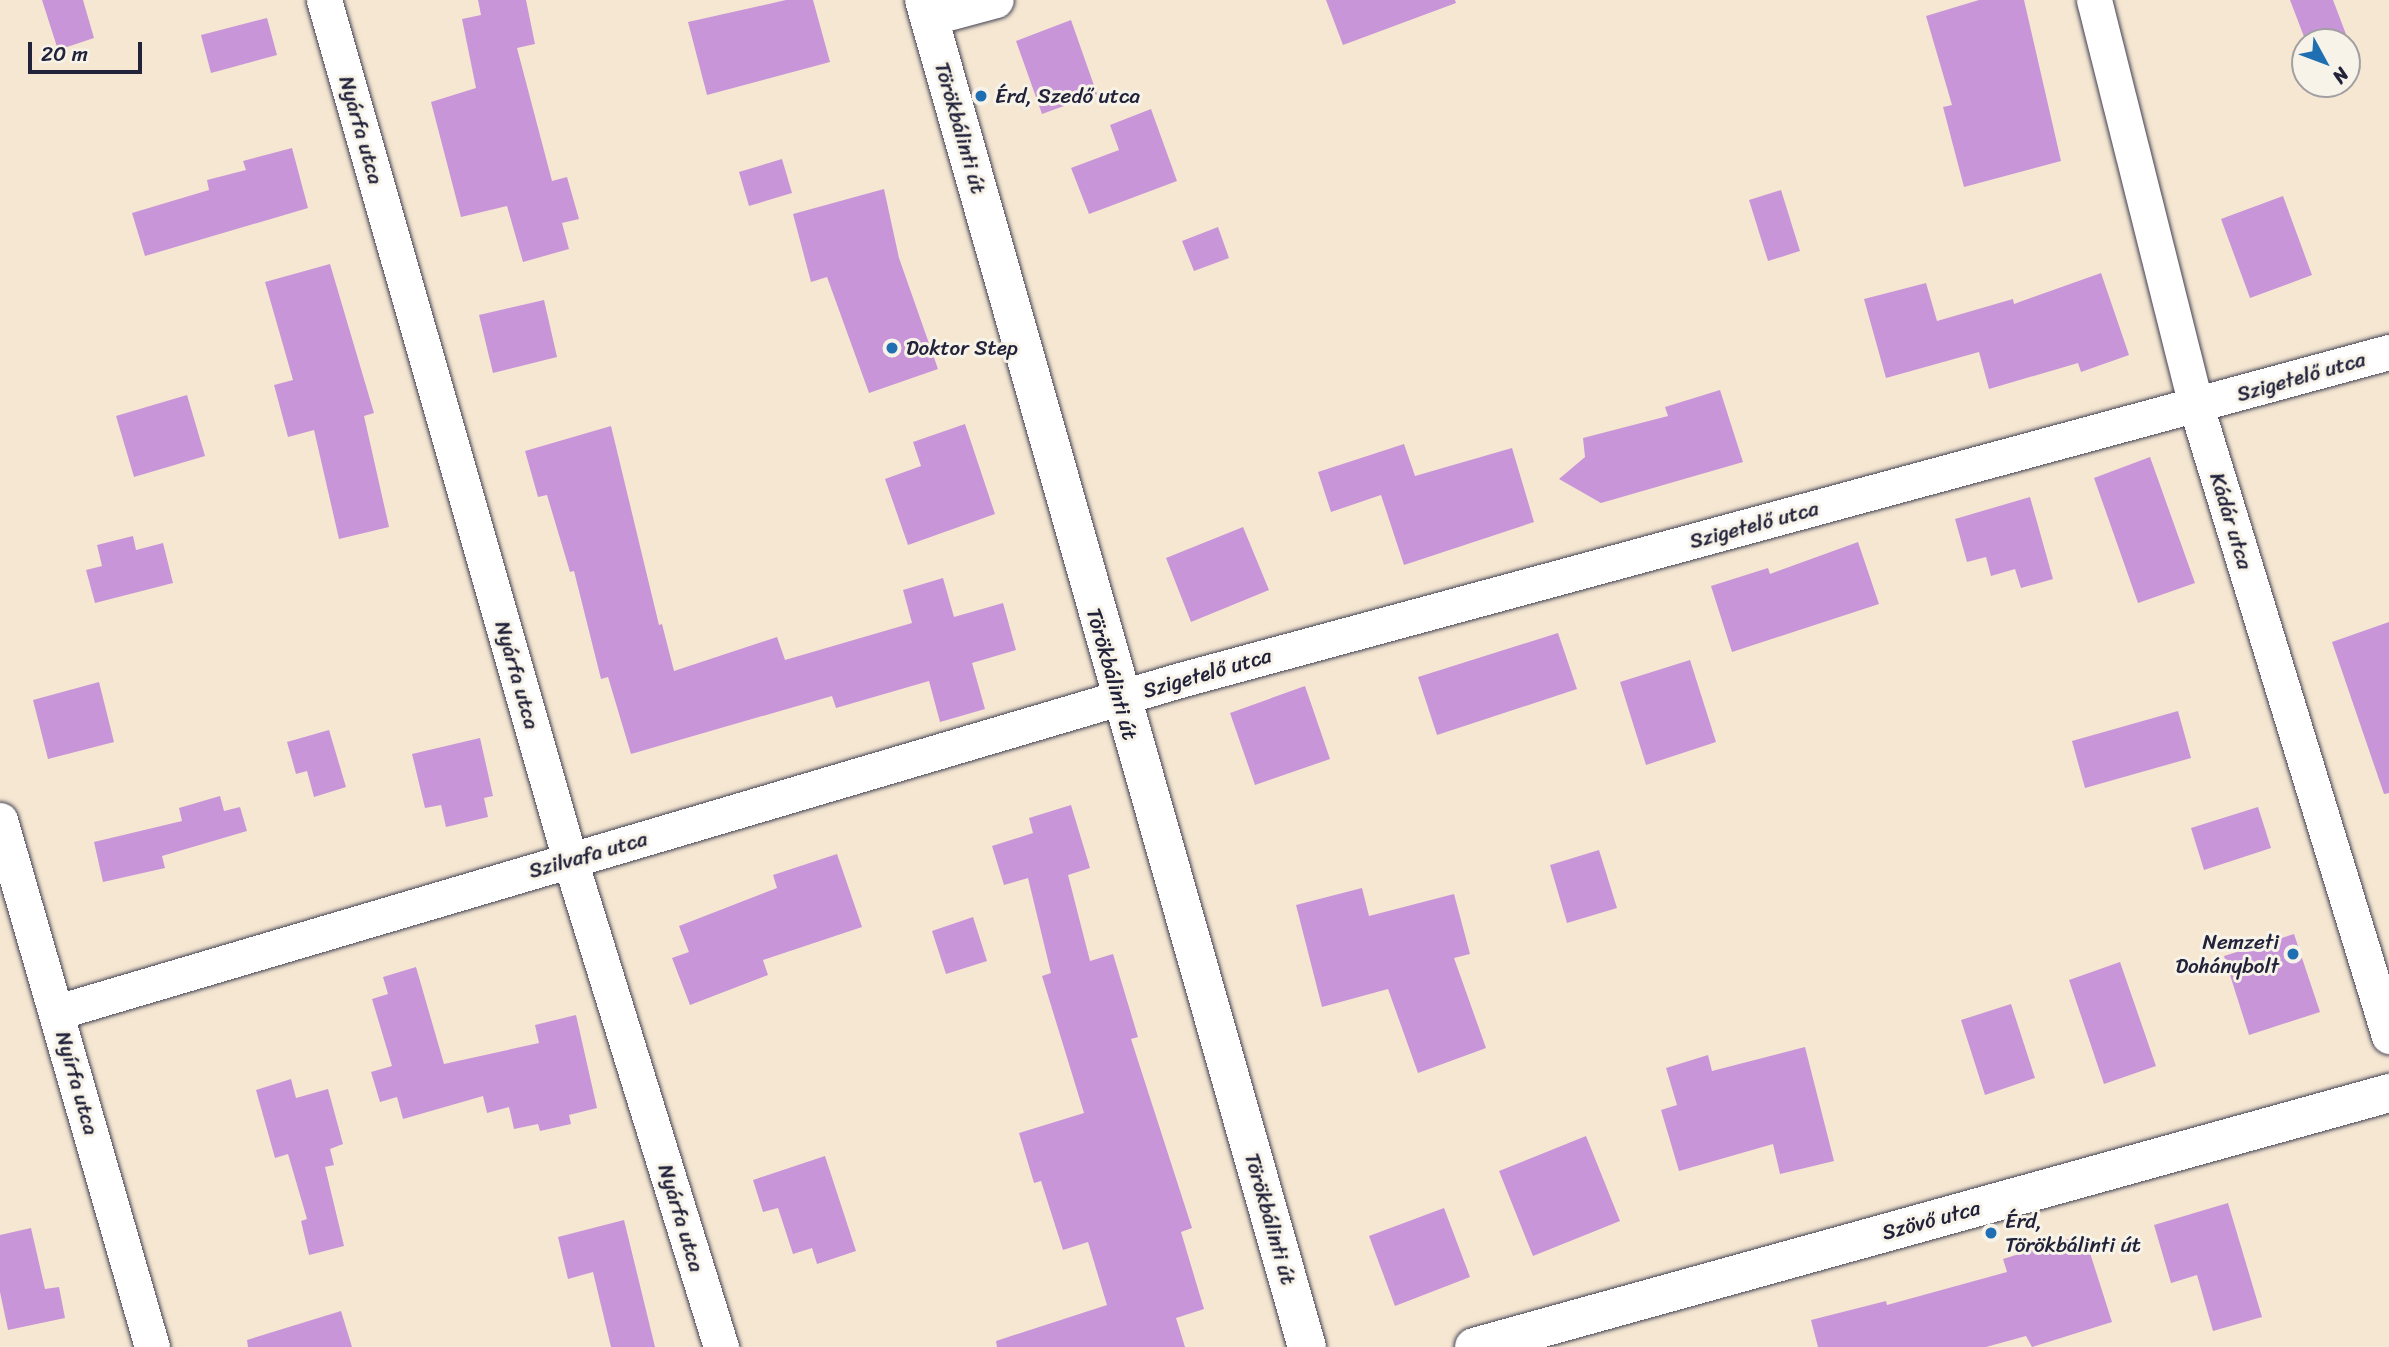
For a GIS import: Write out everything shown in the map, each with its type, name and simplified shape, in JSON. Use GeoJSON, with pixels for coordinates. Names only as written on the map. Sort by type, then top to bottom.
{"type":"FeatureCollection","features":[{"type":"Feature","properties":{"kind":"main road","name":"Törökbálinti út"},"geometry":{"type":"LineString","coordinates":[[927,9],[1119,698],[1307,1347]]}},
{"type":"Feature","properties":{"kind":"main road","name":"Szövő utca"},"geometry":{"type":"LineString","coordinates":[[1474,1347],[2389,1093]]}},
{"type":"Feature","properties":{"kind":"street","name":"Nyárfa utca"},"geometry":{"type":"LineString","coordinates":[[324,0],[570,860],[721,1347]]}},
{"type":"Feature","properties":{"kind":"street"},"geometry":{"type":"LineString","coordinates":[[927,9],[996,0]]}},
{"type":"Feature","properties":{"kind":"street","name":"Kádár utca"},"geometry":{"type":"LineString","coordinates":[[2094,0],[2196,406],[2389,1036]]}},
{"type":"Feature","properties":{"kind":"street","name":"Szigetelő utca"},"geometry":{"type":"LineString","coordinates":[[1119,698],[2389,352]]}},
{"type":"Feature","properties":{"kind":"street","name":"Szilvafa utca"},"geometry":{"type":"LineString","coordinates":[[57,1012],[1119,698]]}},
{"type":"Feature","properties":{"kind":"street","name":"Nyírfa utca"},"geometry":{"type":"LineString","coordinates":[[0,820],[152,1347]]}},
{"type":"Feature","properties":{"kind":"building"},"geometry":{"type":"Polygon","coordinates":[[[42,0],[83,0],[94,38],[58,50],[42,0]]]}},
{"type":"Feature","properties":{"kind":"building"},"geometry":{"type":"Polygon","coordinates":[[[478,0],[526,0],[535,44],[517,48],[552,181],[567,177],[579,219],[562,223],[569,249],[523,262],[507,206],[461,217],[431,102],[476,88],[462,19],[481,15],[478,0]]]}},
{"type":"Feature","properties":{"kind":"building"},"geometry":{"type":"Polygon","coordinates":[[[786,0],[813,0],[830,62],[707,95],[688,22],[786,0]]]}},
{"type":"Feature","properties":{"kind":"building"},"geometry":{"type":"Polygon","coordinates":[[[1326,0],[1455,0],[1456,3],[1343,45],[1326,0]]]}},
{"type":"Feature","properties":{"kind":"building"},"geometry":{"type":"Polygon","coordinates":[[[1979,0],[2024,0],[2061,161],[1964,187],[1943,107],[1952,105],[1926,16],[1979,0]]]}},
{"type":"Feature","properties":{"kind":"building"},"geometry":{"type":"Polygon","coordinates":[[[2290,0],[2333,0],[2344,28],[2301,28],[2290,0]]]}},
{"type":"Feature","properties":{"kind":"building"},"geometry":{"type":"Polygon","coordinates":[[[267,18],[277,55],[211,73],[201,35],[267,18]]]}},
{"type":"Feature","properties":{"kind":"building"},"geometry":{"type":"Polygon","coordinates":[[[1071,20],[1097,94],[1042,114],[1016,41],[1071,20]]]}},
{"type":"Feature","properties":{"kind":"building"},"geometry":{"type":"Polygon","coordinates":[[[1151,109],[1177,181],[1089,214],[1071,168],[1119,150],[1110,125],[1151,109]]]}},
{"type":"Feature","properties":{"kind":"building"},"geometry":{"type":"Polygon","coordinates":[[[292,148],[308,208],[145,256],[132,213],[209,190],[207,180],[246,170],[243,161],[292,148]]]}},
{"type":"Feature","properties":{"kind":"building"},"geometry":{"type":"Polygon","coordinates":[[[782,159],[792,193],[749,206],[739,172],[782,159]]]}},
{"type":"Feature","properties":{"kind":"building"},"geometry":{"type":"Polygon","coordinates":[[[884,189],[899,258],[938,369],[869,393],[827,277],[811,282],[793,214],[884,189]]]}},
{"type":"Feature","properties":{"kind":"building"},"geometry":{"type":"Polygon","coordinates":[[[1781,190],[1800,251],[1768,261],[1749,200],[1781,190]]]}},
{"type":"Feature","properties":{"kind":"building"},"geometry":{"type":"Polygon","coordinates":[[[2283,196],[2312,275],[2250,298],[2221,219],[2283,196]]]}},
{"type":"Feature","properties":{"kind":"building"},"geometry":{"type":"Polygon","coordinates":[[[1218,227],[1229,258],[1194,271],[1182,241],[1218,227]]]}},
{"type":"Feature","properties":{"kind":"building"},"geometry":{"type":"Polygon","coordinates":[[[330,264],[374,413],[364,416],[389,527],[339,539],[314,430],[288,437],[274,385],[293,380],[265,282],[330,264]]]}},
{"type":"Feature","properties":{"kind":"building"},"geometry":{"type":"Polygon","coordinates":[[[2101,273],[2129,355],[2081,372],[2078,363],[1989,389],[1979,352],[1886,378],[1864,299],[1926,283],[1937,321],[2013,299],[2014,304],[2101,273]]]}},
{"type":"Feature","properties":{"kind":"building"},"geometry":{"type":"Polygon","coordinates":[[[544,300],[557,357],[493,373],[479,315],[544,300]]]}},
{"type":"Feature","properties":{"kind":"building"},"geometry":{"type":"Polygon","coordinates":[[[1720,390],[1743,462],[1601,503],[1559,479],[1585,457],[1583,438],[1668,416],[1665,407],[1720,390]]]}},
{"type":"Feature","properties":{"kind":"building"},"geometry":{"type":"Polygon","coordinates":[[[187,395],[205,456],[134,477],[116,416],[187,395]]]}},
{"type":"Feature","properties":{"kind":"building"},"geometry":{"type":"Polygon","coordinates":[[[965,424],[995,514],[908,545],[885,479],[921,466],[913,442],[965,424]]]}},
{"type":"Feature","properties":{"kind":"building"},"geometry":{"type":"Polygon","coordinates":[[[611,426],[659,625],[662,624],[674,671],[777,637],[785,660],[912,623],[903,590],[943,578],[954,617],[1003,603],[1016,650],[972,663],[985,709],[940,722],[929,681],[836,708],[832,696],[631,754],[608,677],[601,679],[574,571],[570,572],[547,495],[538,497],[525,451],[611,426]]]}},
{"type":"Feature","properties":{"kind":"building"},"geometry":{"type":"Polygon","coordinates":[[[1404,444],[1415,476],[1512,448],[1534,522],[1404,565],[1381,495],[1331,512],[1318,472],[1404,444]]]}},
{"type":"Feature","properties":{"kind":"building"},"geometry":{"type":"Polygon","coordinates":[[[2150,457],[2195,583],[2138,603],[2094,478],[2150,457]]]}},
{"type":"Feature","properties":{"kind":"building"},"geometry":{"type":"Polygon","coordinates":[[[2030,497],[2053,579],[2021,588],[2015,569],[1991,576],[1986,557],[1967,562],[1955,519],[2030,497]]]}},
{"type":"Feature","properties":{"kind":"building"},"geometry":{"type":"Polygon","coordinates":[[[1243,527],[1269,590],[1191,622],[1166,558],[1243,527]]]}},
{"type":"Feature","properties":{"kind":"building"},"geometry":{"type":"Polygon","coordinates":[[[133,536],[136,550],[163,543],[173,583],[95,603],[86,570],[102,566],[97,545],[133,536]]]}},
{"type":"Feature","properties":{"kind":"building"},"geometry":{"type":"Polygon","coordinates":[[[1858,542],[1879,604],[1732,652],[1711,586],[1768,568],[1770,574],[1858,542]]]}},
{"type":"Feature","properties":{"kind":"building"},"geometry":{"type":"Polygon","coordinates":[[[2389,622],[2389,793],[2384,794],[2332,642],[2389,622]]]}},
{"type":"Feature","properties":{"kind":"building"},"geometry":{"type":"Polygon","coordinates":[[[1558,633],[1577,689],[1437,735],[1418,677],[1558,633]]]}},
{"type":"Feature","properties":{"kind":"building"},"geometry":{"type":"Polygon","coordinates":[[[1690,660],[1716,742],[1646,765],[1620,682],[1690,660]]]}},
{"type":"Feature","properties":{"kind":"building"},"geometry":{"type":"Polygon","coordinates":[[[99,682],[114,742],[48,759],[33,700],[99,682]]]}},
{"type":"Feature","properties":{"kind":"building"},"geometry":{"type":"Polygon","coordinates":[[[1305,686],[1330,759],[1255,785],[1230,713],[1305,686]]]}},
{"type":"Feature","properties":{"kind":"building"},"geometry":{"type":"Polygon","coordinates":[[[2178,711],[2191,758],[2085,788],[2072,741],[2178,711]]]}},
{"type":"Feature","properties":{"kind":"building"},"geometry":{"type":"Polygon","coordinates":[[[329,730],[346,787],[314,797],[307,771],[296,774],[287,742],[329,730]]]}},
{"type":"Feature","properties":{"kind":"building"},"geometry":{"type":"Polygon","coordinates":[[[480,738],[493,796],[484,798],[488,817],[446,827],[441,805],[425,808],[412,754],[480,738]]]}},
{"type":"Feature","properties":{"kind":"building"},"geometry":{"type":"Polygon","coordinates":[[[220,796],[224,811],[240,807],[247,831],[162,856],[165,868],[103,882],[94,842],[182,821],[179,808],[220,796]]]}},
{"type":"Feature","properties":{"kind":"building"},"geometry":{"type":"Polygon","coordinates":[[[1071,805],[1090,868],[1068,875],[1090,961],[1113,954],[1138,1037],[1131,1039],[1192,1228],[1181,1232],[1204,1309],[1176,1318],[1185,1347],[997,1347],[996,1341],[1107,1305],[1088,1242],[1063,1250],[1041,1181],[1034,1183],[1019,1133],[1084,1113],[1042,976],[1051,973],[1028,878],[1004,885],[992,846],[1033,833],[1029,818],[1071,805]]]}},
{"type":"Feature","properties":{"kind":"building"},"geometry":{"type":"Polygon","coordinates":[[[2258,807],[2271,848],[2204,870],[2191,828],[2258,807]]]}},
{"type":"Feature","properties":{"kind":"building"},"geometry":{"type":"Polygon","coordinates":[[[1599,850],[1617,908],[1567,923],[1550,865],[1599,850]]]}},
{"type":"Feature","properties":{"kind":"building"},"geometry":{"type":"Polygon","coordinates":[[[837,854],[862,927],[763,960],[768,975],[690,1005],[672,958],[689,952],[679,926],[777,888],[773,875],[837,854]]]}},
{"type":"Feature","properties":{"kind":"building"},"geometry":{"type":"Polygon","coordinates":[[[1362,888],[1369,916],[1454,894],[1470,954],[1454,958],[1486,1048],[1418,1073],[1388,989],[1322,1007],[1296,905],[1362,888]]]}},
{"type":"Feature","properties":{"kind":"building"},"geometry":{"type":"Polygon","coordinates":[[[973,917],[987,961],[946,974],[932,931],[973,917]]]}},
{"type":"Feature","properties":{"kind":"building"},"geometry":{"type":"Polygon","coordinates":[[[2294,934],[2320,1012],[2249,1035],[2224,956],[2294,934]]]}},
{"type":"Feature","properties":{"kind":"building"},"geometry":{"type":"Polygon","coordinates":[[[2120,962],[2156,1066],[2104,1084],[2069,980],[2120,962]]]}},
{"type":"Feature","properties":{"kind":"building"},"geometry":{"type":"Polygon","coordinates":[[[416,967],[444,1064],[539,1043],[535,1025],[576,1015],[597,1108],[569,1115],[571,1124],[540,1131],[538,1124],[514,1129],[509,1107],[487,1113],[483,1096],[403,1119],[397,1097],[380,1102],[371,1072],[392,1066],[372,999],[388,994],[383,977],[416,967]]]}},
{"type":"Feature","properties":{"kind":"building"},"geometry":{"type":"Polygon","coordinates":[[[2011,1004],[2035,1078],[1985,1095],[1961,1020],[2011,1004]]]}},
{"type":"Feature","properties":{"kind":"building"},"geometry":{"type":"Polygon","coordinates":[[[1805,1047],[1834,1161],[1780,1174],[1773,1144],[1679,1171],[1661,1110],[1677,1105],[1666,1068],[1708,1055],[1712,1071],[1805,1047]]]}},
{"type":"Feature","properties":{"kind":"building"},"geometry":{"type":"Polygon","coordinates":[[[291,1079],[296,1098],[328,1089],[343,1144],[330,1149],[334,1165],[325,1167],[344,1246],[309,1255],[301,1221],[307,1219],[288,1154],[275,1158],[256,1090],[291,1079]]]}},
{"type":"Feature","properties":{"kind":"building"},"geometry":{"type":"Polygon","coordinates":[[[1586,1136],[1620,1221],[1533,1256],[1499,1171],[1586,1136]]]}},
{"type":"Feature","properties":{"kind":"building"},"geometry":{"type":"Polygon","coordinates":[[[825,1156],[856,1251],[817,1264],[812,1248],[793,1254],[778,1208],[763,1212],[753,1180],[825,1156]]]}},
{"type":"Feature","properties":{"kind":"building"},"geometry":{"type":"Polygon","coordinates":[[[2228,1203],[2262,1317],[2213,1331],[2197,1275],[2171,1283],[2154,1225],[2228,1203]]]}},
{"type":"Feature","properties":{"kind":"building"},"geometry":{"type":"Polygon","coordinates":[[[1444,1208],[1470,1277],[1395,1306],[1369,1236],[1444,1208]]]}},
{"type":"Feature","properties":{"kind":"building"},"geometry":{"type":"Polygon","coordinates":[[[624,1220],[655,1347],[611,1347],[593,1272],[568,1279],[558,1237],[624,1220]]]}},
{"type":"Feature","properties":{"kind":"building"},"geometry":{"type":"Polygon","coordinates":[[[31,1228],[45,1289],[59,1287],[65,1318],[8,1330],[0,1292],[0,1235],[31,1228]]]}},
{"type":"Feature","properties":{"kind":"building"},"geometry":{"type":"Polygon","coordinates":[[[2084,1234],[2112,1322],[2032,1347],[2026,1336],[1986,1347],[1818,1347],[1811,1320],[1886,1301],[1887,1305],[2007,1272],[2003,1259],[2084,1234]]]}},
{"type":"Feature","properties":{"kind":"building"},"geometry":{"type":"Polygon","coordinates":[[[341,1311],[352,1347],[248,1347],[247,1340],[341,1311]]]}},
{"type":"Feature","properties":{"kind":"place","name":"Érd, Szedő utca"},"geometry":{"type":"Point","coordinates":[981,96]}},
{"type":"Feature","properties":{"kind":"place","name":"Doktor Step"},"geometry":{"type":"Point","coordinates":[892,348]}},
{"type":"Feature","properties":{"kind":"place","name":"Nemzeti Dohánybolt"},"geometry":{"type":"Point","coordinates":[2293,954]}},
{"type":"Feature","properties":{"kind":"place","name":"Érd, Törökbálinti út"},"geometry":{"type":"Point","coordinates":[1991,1233]}}]}
